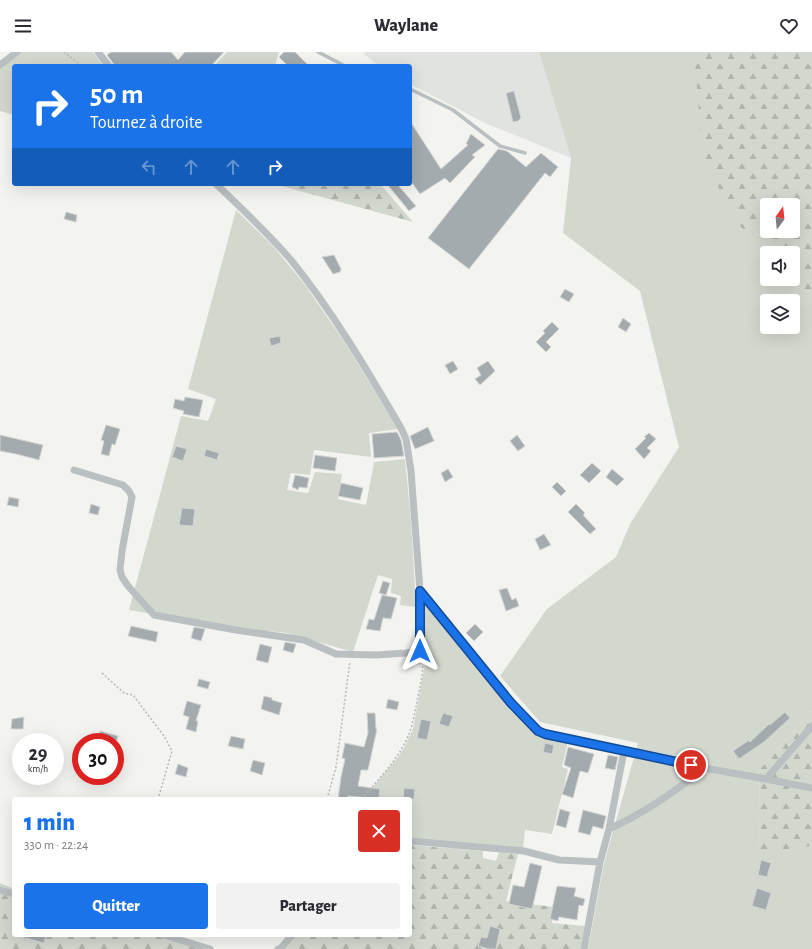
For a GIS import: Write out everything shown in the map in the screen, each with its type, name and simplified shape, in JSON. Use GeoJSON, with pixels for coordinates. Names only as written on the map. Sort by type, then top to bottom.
{"type":"FeatureCollection","features":[{"type":"Feature","properties":{"kind":"street"},"geometry":{"type":"LineString","coordinates":[[0,65],[17,52]]}},
{"type":"Feature","properties":{"kind":"street"},"geometry":{"type":"LineString","coordinates":[[98,52],[107,64]]}},
{"type":"Feature","properties":{"kind":"street"},"geometry":{"type":"LineString","coordinates":[[74,470],[122,485],[132,497],[120,570],[122,577],[128,586],[154,615],[236,630],[304,640],[336,654],[376,656],[420,651],[420,591],[411,471],[406,439],[401,428],[353,348],[308,281],[276,244],[218,186]]}},
{"type":"Feature","properties":{"kind":"street"},"geometry":{"type":"LineString","coordinates":[[420,591],[511,703],[538,731],[545,734],[704,768],[812,788]]}},
{"type":"Feature","properties":{"kind":"street"},"geometry":{"type":"LineString","coordinates":[[766,779],[812,726]]}},
{"type":"Feature","properties":{"kind":"street"},"geometry":{"type":"LineString","coordinates":[[584,949],[600,862],[609,829],[624,751]]}},
{"type":"Feature","properties":{"kind":"street"},"geometry":{"type":"LineString","coordinates":[[609,829],[640,814],[689,781],[704,768]]}},
{"type":"Feature","properties":{"kind":"street"},"geometry":{"type":"LineString","coordinates":[[412,841],[524,851],[559,860],[600,862]]}},
{"type":"Feature","properties":{"kind":"street"},"geometry":{"type":"LineString","coordinates":[[0,890],[12,893]]}},
{"type":"Feature","properties":{"kind":"street"},"geometry":{"type":"LineString","coordinates":[[171,937],[210,949]]}},
{"type":"Feature","properties":{"kind":"street"},"geometry":{"type":"LineString","coordinates":[[278,949],[281,948],[290,937]]}},
{"type":"Feature","properties":{"kind":"lane"},"geometry":{"type":"LineString","coordinates":[[318,52],[341,64]]}},
{"type":"Feature","properties":{"kind":"lane"},"geometry":{"type":"LineString","coordinates":[[412,90],[453,110],[500,146],[525,153]]}},
{"type":"Feature","properties":{"kind":"path"},"geometry":{"type":"LineString","coordinates":[[64,52],[79,64]]}},
{"type":"Feature","properties":{"kind":"path"},"geometry":{"type":"LineString","coordinates":[[364,797],[398,755],[411,730],[423,663],[420,651]]}},
{"type":"Feature","properties":{"kind":"path"},"geometry":{"type":"LineString","coordinates":[[328,797],[336,767],[351,655]]}},
{"type":"Feature","properties":{"kind":"path"},"geometry":{"type":"LineString","coordinates":[[102,673],[124,693],[133,695],[164,736],[172,750],[159,797]]}},
{"type":"Feature","properties":{"kind":"shaded area"},"geometry":{"type":"Polygon","coordinates":[[[539,52],[571,158],[485,123],[412,85],[412,64],[377,64],[363,53],[539,52]]]}},
{"type":"Feature","properties":{"kind":"green space"},"geometry":{"type":"Polygon","coordinates":[[[21,52],[93,52],[102,64],[12,64],[12,114],[0,111],[0,69],[21,52]]]}},
{"type":"Feature","properties":{"kind":"green space"},"geometry":{"type":"Polygon","coordinates":[[[227,52],[279,52],[276,64],[216,64],[227,52]]]}},
{"type":"Feature","properties":{"kind":"green space"},"geometry":{"type":"Polygon","coordinates":[[[539,52],[694,52],[747,234],[760,235],[760,238],[767,238],[771,244],[771,246],[760,246],[760,286],[795,286],[812,293],[812,711],[760,769],[758,852],[812,846],[812,949],[588,949],[604,863],[638,743],[540,722],[500,676],[547,609],[616,557],[630,524],[679,447],[640,291],[563,233],[571,158],[539,52]]]}},
{"type":"Feature","properties":{"kind":"green space"},"geometry":{"type":"Polygon","coordinates":[[[694,52],[812,52],[812,293],[795,286],[800,286],[800,246],[771,246],[767,238],[800,238],[800,198],[760,198],[760,235],[747,234],[737,222],[703,159],[694,52]]]}},
{"type":"Feature","properties":{"kind":"green space"},"geometry":{"type":"Polygon","coordinates":[[[281,186],[382,186],[413,222],[281,186]]]}},
{"type":"Feature","properties":{"kind":"green space"},"geometry":{"type":"Polygon","coordinates":[[[236,210],[273,246],[305,285],[344,341],[398,429],[369,433],[371,457],[314,450],[310,475],[291,473],[287,490],[308,493],[315,472],[342,474],[338,499],[366,505],[374,462],[405,459],[411,521],[416,607],[400,605],[401,596],[391,593],[392,579],[378,575],[353,652],[287,633],[269,631],[259,633],[236,627],[129,610],[181,416],[208,421],[216,399],[188,389],[236,210]]]}},
{"type":"Feature","properties":{"kind":"green space"},"geometry":{"type":"Polygon","coordinates":[[[420,592],[537,733],[568,741],[562,767],[568,769],[552,834],[525,830],[523,849],[412,839],[412,797],[365,797],[398,757],[413,729],[425,664],[421,650],[420,592]]]}},
{"type":"Feature","properties":{"kind":"green space"},"geometry":{"type":"Polygon","coordinates":[[[812,711],[812,846],[758,853],[760,769],[812,711]]]}},
{"type":"Feature","properties":{"kind":"green space"},"geometry":{"type":"Polygon","coordinates":[[[412,845],[483,851],[483,858],[496,861],[499,852],[518,854],[506,901],[554,907],[552,923],[585,926],[581,949],[283,949],[294,937],[412,937],[412,845]]]}},
{"type":"Feature","properties":{"kind":"green space"},"geometry":{"type":"Polygon","coordinates":[[[0,883],[12,888],[12,937],[45,937],[44,943],[46,937],[160,937],[201,949],[0,949],[0,883]]]}},
{"type":"Feature","properties":{"kind":"building"},"geometry":{"type":"Polygon","coordinates":[[[111,52],[171,52],[178,60],[185,52],[224,52],[213,64],[114,64],[107,55],[111,52]]]}},
{"type":"Feature","properties":{"kind":"building"},"geometry":{"type":"Polygon","coordinates":[[[284,52],[295,52],[307,64],[286,64],[279,57],[284,52]]]}},
{"type":"Feature","properties":{"kind":"building"},"geometry":{"type":"Polygon","coordinates":[[[514,91],[521,118],[518,121],[513,122],[506,93],[514,91]]]}},
{"type":"Feature","properties":{"kind":"building"},"geometry":{"type":"Polygon","coordinates":[[[412,124],[441,169],[468,145],[466,144],[471,134],[485,145],[472,155],[475,157],[450,183],[445,178],[420,194],[412,183],[412,124]]]}},
{"type":"Feature","properties":{"kind":"building"},"geometry":{"type":"Polygon","coordinates":[[[498,149],[507,151],[526,167],[541,153],[558,167],[550,177],[545,173],[469,269],[428,238],[498,149]]]}},
{"type":"Feature","properties":{"kind":"building"},"geometry":{"type":"Polygon","coordinates":[[[389,186],[399,186],[416,206],[409,211],[389,186]]]}},
{"type":"Feature","properties":{"kind":"building"},"geometry":{"type":"Polygon","coordinates":[[[66,212],[77,215],[76,222],[64,219],[66,212]]]}},
{"type":"Feature","properties":{"kind":"building"},"geometry":{"type":"Polygon","coordinates":[[[334,255],[341,269],[340,272],[333,274],[322,257],[334,255]]]}},
{"type":"Feature","properties":{"kind":"building"},"geometry":{"type":"Polygon","coordinates":[[[565,289],[574,294],[569,302],[560,297],[565,289]]]}},
{"type":"Feature","properties":{"kind":"building"},"geometry":{"type":"Polygon","coordinates":[[[623,318],[631,324],[626,332],[618,327],[623,318]]]}},
{"type":"Feature","properties":{"kind":"building"},"geometry":{"type":"Polygon","coordinates":[[[552,322],[559,329],[546,342],[551,347],[546,352],[536,342],[545,333],[543,331],[552,322]]]}},
{"type":"Feature","properties":{"kind":"building"},"geometry":{"type":"Polygon","coordinates":[[[280,336],[281,343],[271,346],[269,338],[280,336]]]}},
{"type":"Feature","properties":{"kind":"building"},"geometry":{"type":"Polygon","coordinates":[[[453,361],[458,369],[450,374],[445,365],[453,361]]]}},
{"type":"Feature","properties":{"kind":"building"},"geometry":{"type":"Polygon","coordinates":[[[488,361],[495,371],[480,385],[475,379],[481,375],[477,368],[488,361]]]}},
{"type":"Feature","properties":{"kind":"building"},"geometry":{"type":"Polygon","coordinates":[[[185,397],[203,400],[199,417],[183,414],[184,411],[173,408],[175,399],[184,401],[185,397]]]}},
{"type":"Feature","properties":{"kind":"building"},"geometry":{"type":"Polygon","coordinates":[[[106,425],[120,429],[115,445],[112,444],[109,456],[101,454],[104,441],[101,440],[106,425]]]}},
{"type":"Feature","properties":{"kind":"building"},"geometry":{"type":"Polygon","coordinates":[[[428,427],[434,441],[415,449],[410,436],[428,427]]]}},
{"type":"Feature","properties":{"kind":"building"},"geometry":{"type":"Polygon","coordinates":[[[397,432],[401,440],[404,456],[374,458],[372,434],[397,432]]]}},
{"type":"Feature","properties":{"kind":"building"},"geometry":{"type":"Polygon","coordinates":[[[649,433],[656,439],[647,448],[651,451],[644,459],[635,449],[649,433]]]}},
{"type":"Feature","properties":{"kind":"building"},"geometry":{"type":"Polygon","coordinates":[[[0,435],[43,445],[39,460],[0,451],[0,435]]]}},
{"type":"Feature","properties":{"kind":"building"},"geometry":{"type":"Polygon","coordinates":[[[517,435],[525,446],[518,451],[510,441],[517,435]]]}},
{"type":"Feature","properties":{"kind":"building"},"geometry":{"type":"Polygon","coordinates":[[[176,446],[187,449],[183,461],[172,457],[176,446]]]}},
{"type":"Feature","properties":{"kind":"building"},"geometry":{"type":"Polygon","coordinates":[[[206,449],[219,453],[217,460],[204,456],[206,449]]]}},
{"type":"Feature","properties":{"kind":"building"},"geometry":{"type":"Polygon","coordinates":[[[315,455],[337,458],[335,471],[313,468],[315,455]]]}},
{"type":"Feature","properties":{"kind":"building"},"geometry":{"type":"Polygon","coordinates":[[[592,463],[601,471],[589,483],[580,475],[592,463]]]}},
{"type":"Feature","properties":{"kind":"building"},"geometry":{"type":"Polygon","coordinates":[[[448,469],[453,477],[445,482],[441,473],[448,469]]]}},
{"type":"Feature","properties":{"kind":"building"},"geometry":{"type":"Polygon","coordinates":[[[612,469],[624,479],[617,486],[606,477],[612,469]]]}},
{"type":"Feature","properties":{"kind":"building"},"geometry":{"type":"Polygon","coordinates":[[[295,475],[309,478],[307,488],[299,487],[298,490],[292,487],[295,475]]]}},
{"type":"Feature","properties":{"kind":"building"},"geometry":{"type":"Polygon","coordinates":[[[557,482],[566,491],[561,496],[552,487],[557,482]]]}},
{"type":"Feature","properties":{"kind":"building"},"geometry":{"type":"Polygon","coordinates":[[[341,483],[363,488],[360,500],[338,496],[341,483]]]}},
{"type":"Feature","properties":{"kind":"building"},"geometry":{"type":"Polygon","coordinates":[[[9,497],[19,499],[18,507],[7,505],[9,497]]]}},
{"type":"Feature","properties":{"kind":"building"},"geometry":{"type":"Polygon","coordinates":[[[91,504],[100,507],[98,515],[89,513],[91,504]]]}},
{"type":"Feature","properties":{"kind":"building"},"geometry":{"type":"Polygon","coordinates":[[[576,504],[585,513],[583,515],[596,529],[590,534],[568,512],[576,504]]]}},
{"type":"Feature","properties":{"kind":"building"},"geometry":{"type":"Polygon","coordinates":[[[182,508],[195,509],[193,526],[179,525],[182,508]]]}},
{"type":"Feature","properties":{"kind":"building"},"geometry":{"type":"Polygon","coordinates":[[[544,534],[551,545],[540,550],[535,539],[544,534]]]}},
{"type":"Feature","properties":{"kind":"building"},"geometry":{"type":"Polygon","coordinates":[[[383,581],[390,583],[386,595],[379,593],[383,581]]]}},
{"type":"Feature","properties":{"kind":"building"},"geometry":{"type":"Polygon","coordinates":[[[507,588],[512,600],[516,598],[519,606],[506,611],[499,590],[507,588]]]}},
{"type":"Feature","properties":{"kind":"building"},"geometry":{"type":"Polygon","coordinates":[[[382,595],[397,598],[391,619],[383,618],[380,631],[366,629],[369,619],[374,620],[382,595]]]}},
{"type":"Feature","properties":{"kind":"building"},"geometry":{"type":"Polygon","coordinates":[[[475,624],[483,632],[474,641],[466,633],[475,624]]]}},
{"type":"Feature","properties":{"kind":"building"},"geometry":{"type":"Polygon","coordinates":[[[131,626],[158,632],[156,642],[128,636],[131,626]]]}},
{"type":"Feature","properties":{"kind":"building"},"geometry":{"type":"Polygon","coordinates":[[[194,627],[205,629],[201,641],[191,638],[194,627]]]}},
{"type":"Feature","properties":{"kind":"building"},"geometry":{"type":"Polygon","coordinates":[[[285,642],[296,644],[293,653],[283,650],[285,642]]]}},
{"type":"Feature","properties":{"kind":"building"},"geometry":{"type":"Polygon","coordinates":[[[260,644],[272,647],[268,663],[256,660],[260,644]]]}},
{"type":"Feature","properties":{"kind":"building"},"geometry":{"type":"Polygon","coordinates":[[[199,679],[210,682],[208,689],[197,686],[199,679]]]}},
{"type":"Feature","properties":{"kind":"building"},"geometry":{"type":"Polygon","coordinates":[[[264,696],[282,703],[279,715],[261,709],[264,696]]]}},
{"type":"Feature","properties":{"kind":"building"},"geometry":{"type":"Polygon","coordinates":[[[388,699],[399,702],[397,710],[386,708],[388,699]]]}},
{"type":"Feature","properties":{"kind":"building"},"geometry":{"type":"Polygon","coordinates":[[[187,701],[201,705],[196,721],[198,721],[196,732],[186,729],[189,717],[183,715],[187,701]]]}},
{"type":"Feature","properties":{"kind":"building"},"geometry":{"type":"Polygon","coordinates":[[[785,712],[790,718],[764,742],[739,759],[733,751],[749,740],[750,742],[769,724],[770,725],[785,712]]]}},
{"type":"Feature","properties":{"kind":"building"},"geometry":{"type":"Polygon","coordinates":[[[367,713],[375,713],[377,729],[368,770],[361,770],[358,786],[380,789],[379,797],[338,797],[345,759],[342,758],[345,743],[364,747],[368,733],[367,713]]]}},
{"type":"Feature","properties":{"kind":"building"},"geometry":{"type":"Polygon","coordinates":[[[443,713],[453,716],[449,727],[439,724],[443,713]]]}},
{"type":"Feature","properties":{"kind":"building"},"geometry":{"type":"Polygon","coordinates":[[[24,717],[23,729],[11,729],[12,719],[24,717]]]}},
{"type":"Feature","properties":{"kind":"building"},"geometry":{"type":"Polygon","coordinates":[[[421,719],[431,721],[427,740],[417,738],[421,719]]]}},
{"type":"Feature","properties":{"kind":"building"},"geometry":{"type":"Polygon","coordinates":[[[231,736],[245,739],[243,749],[228,746],[231,736]]]}},
{"type":"Feature","properties":{"kind":"building"},"geometry":{"type":"Polygon","coordinates":[[[545,743],[554,745],[552,754],[543,752],[545,743]]]}},
{"type":"Feature","properties":{"kind":"building"},"geometry":{"type":"Polygon","coordinates":[[[568,747],[594,754],[588,773],[580,771],[573,798],[562,794],[571,768],[564,765],[568,747]]]}},
{"type":"Feature","properties":{"kind":"building"},"geometry":{"type":"Polygon","coordinates":[[[608,755],[618,757],[615,770],[605,768],[608,755]]]}},
{"type":"Feature","properties":{"kind":"building"},"geometry":{"type":"Polygon","coordinates":[[[253,760],[265,763],[262,775],[250,771],[253,760]]]}},
{"type":"Feature","properties":{"kind":"building"},"geometry":{"type":"Polygon","coordinates":[[[178,764],[188,768],[186,777],[175,774],[178,764]]]}},
{"type":"Feature","properties":{"kind":"building"},"geometry":{"type":"Polygon","coordinates":[[[404,788],[415,789],[414,799],[412,799],[412,797],[403,797],[404,788]]]}},
{"type":"Feature","properties":{"kind":"building"},"geometry":{"type":"Polygon","coordinates":[[[560,809],[570,812],[566,828],[556,825],[560,809]]]}},
{"type":"Feature","properties":{"kind":"building"},"geometry":{"type":"Polygon","coordinates":[[[583,810],[606,816],[603,829],[593,826],[590,835],[578,832],[583,810]]]}},
{"type":"Feature","properties":{"kind":"building"},"geometry":{"type":"Polygon","coordinates":[[[761,860],[771,863],[767,877],[758,875],[761,860]]]}},
{"type":"Feature","properties":{"kind":"building"},"geometry":{"type":"Polygon","coordinates":[[[530,863],[542,866],[532,909],[509,904],[513,885],[524,887],[530,863]]]}},
{"type":"Feature","properties":{"kind":"building"},"geometry":{"type":"Polygon","coordinates":[[[557,886],[576,888],[574,896],[585,899],[583,906],[579,905],[577,920],[559,917],[558,921],[550,919],[557,886]]]}},
{"type":"Feature","properties":{"kind":"building"},"geometry":{"type":"Polygon","coordinates":[[[757,888],[771,893],[766,910],[752,906],[757,888]]]}},
{"type":"Feature","properties":{"kind":"building"},"geometry":{"type":"Polygon","coordinates":[[[490,926],[500,929],[496,949],[478,946],[481,937],[487,938],[490,926]]]}},
{"type":"Feature","properties":{"kind":"building"},"geometry":{"type":"Polygon","coordinates":[[[22,937],[46,937],[44,943],[22,937]]]}},
{"type":"Feature","properties":{"kind":"route"},"geometry":{"type":"LineString","coordinates":[[420,651],[420,591],[521,715],[538,731],[545,734],[691,765]]}}]}
